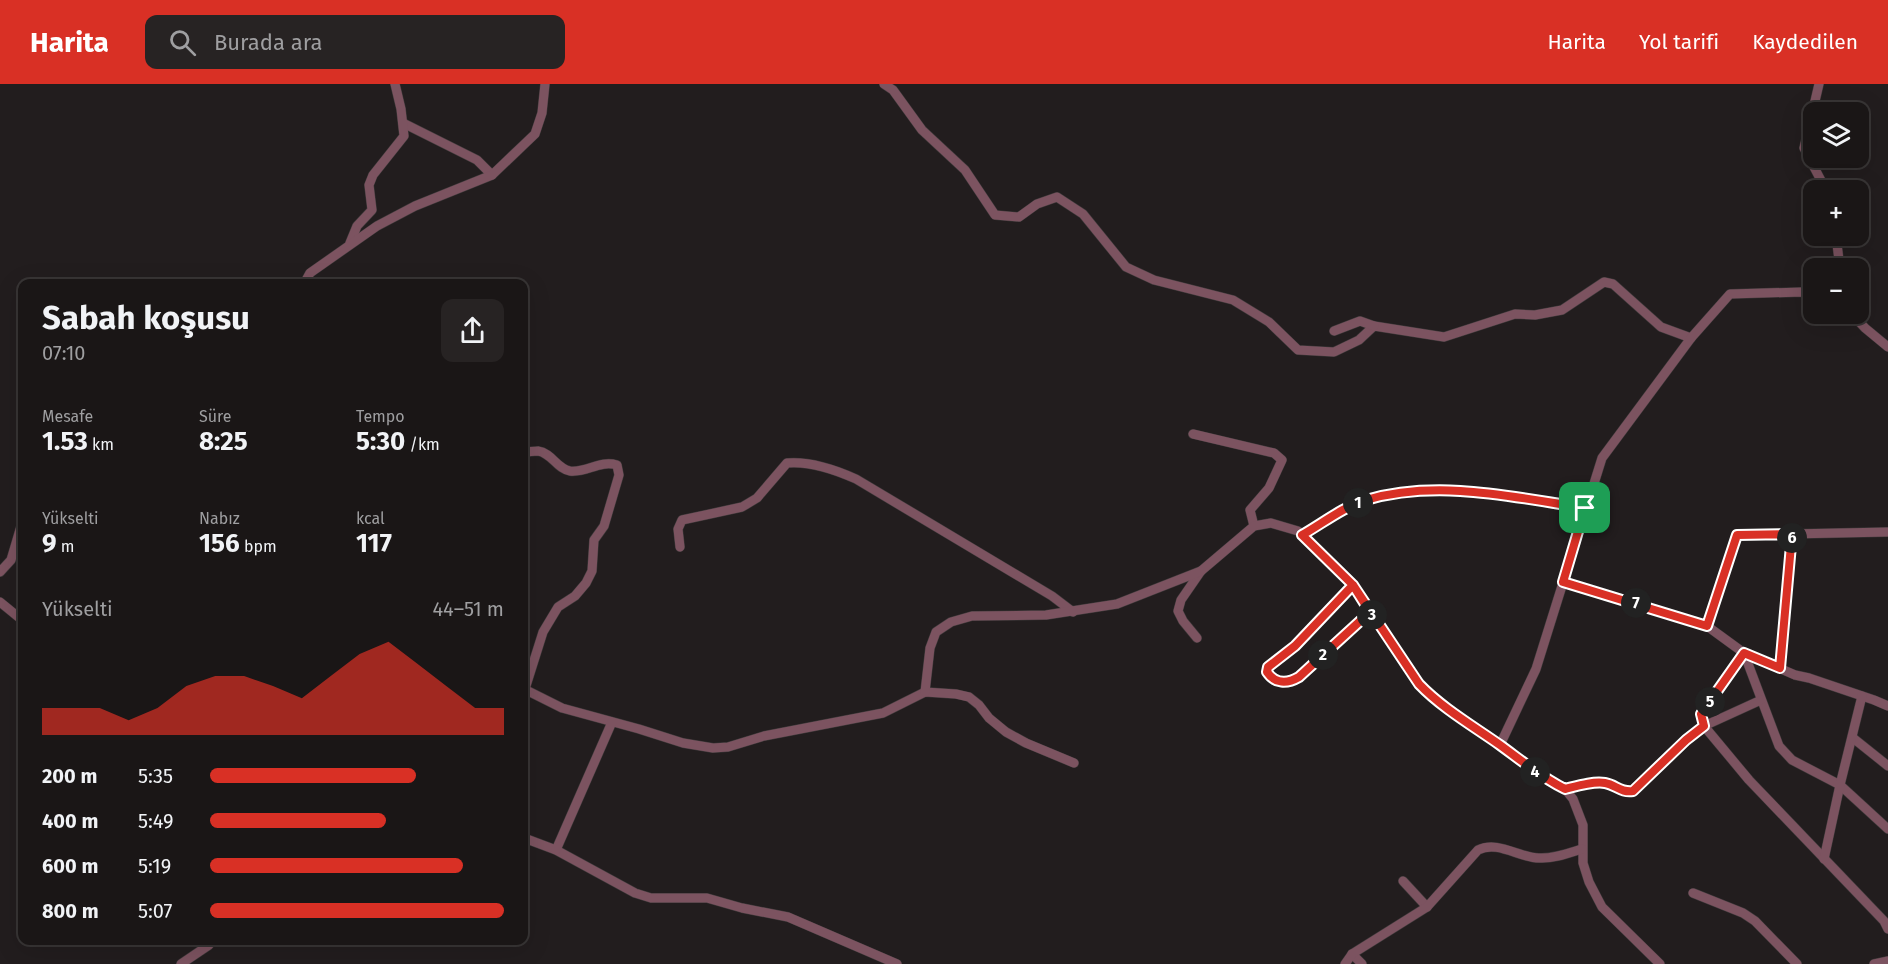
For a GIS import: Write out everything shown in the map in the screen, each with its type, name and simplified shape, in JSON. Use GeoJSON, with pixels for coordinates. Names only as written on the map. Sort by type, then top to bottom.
{"type":"FeatureCollection","features":[{"type":"Feature","properties":{"kind":"street"},"geometry":{"type":"LineString","coordinates":[[350,243],[357,226],[372,210],[369,185],[373,175],[404,136],[395,84]]}},
{"type":"Feature","properties":{"kind":"street"},"geometry":{"type":"LineString","coordinates":[[307,279],[310,273],[376,226],[415,206],[492,175],[535,134],[542,113],[545,84]]}},
{"type":"Feature","properties":{"kind":"street"},"geometry":{"type":"LineString","coordinates":[[884,84],[893,90],[922,130],[965,170],[995,215],[1019,218],[1037,204],[1057,197],[1083,214],[1126,267],[1154,280],[1233,300],[1269,322],[1298,350],[1334,352],[1359,340],[1374,326]]}},
{"type":"Feature","properties":{"kind":"street"},"geometry":{"type":"LineString","coordinates":[[1819,84],[1804,148],[1821,180]]}},
{"type":"Feature","properties":{"kind":"street"},"geometry":{"type":"LineString","coordinates":[[403,123],[477,160],[492,175]]}},
{"type":"Feature","properties":{"kind":"street"},"geometry":{"type":"LineString","coordinates":[[1334,331],[1360,321],[1374,326],[1444,337],[1515,314],[1535,315],[1562,310],[1604,282],[1613,284],[1661,327],[1691,338]]}},
{"type":"Feature","properties":{"kind":"street"},"geometry":{"type":"LineString","coordinates":[[1500,746],[1536,669],[1602,458],[1691,338],[1731,294],[1803,292]]}},
{"type":"Feature","properties":{"kind":"street"},"geometry":{"type":"LineString","coordinates":[[1861,324],[1888,347]]}},
{"type":"Feature","properties":{"kind":"street"},"geometry":{"type":"LineString","coordinates":[[1193,434],[1274,453],[1282,460],[1269,488],[1250,510],[1254,526]]}},
{"type":"Feature","properties":{"kind":"street"},"geometry":{"type":"LineString","coordinates":[[528,452],[539,451],[548,455],[558,466],[568,471],[579,471],[608,463],[617,465],[619,475],[604,526],[594,540],[592,571],[586,584],[575,596],[558,607],[543,632],[528,677]]}},
{"type":"Feature","properties":{"kind":"street"},"geometry":{"type":"LineString","coordinates":[[680,547],[678,530],[682,520],[742,507],[757,498],[787,463],[796,462],[840,472],[856,479],[1052,596],[1073,612]]}},
{"type":"Feature","properties":{"kind":"street"},"geometry":{"type":"LineString","coordinates":[[1302,535],[1349,507],[1367,500],[1407,492],[1446,490],[1473,492],[1585,508]]}},
{"type":"Feature","properties":{"kind":"street"},"geometry":{"type":"LineString","coordinates":[[1197,638],[1178,611],[1181,600],[1200,571],[1254,526],[1271,523],[1298,531],[1353,585],[1419,684],[1428,693],[1545,779],[1565,789],[1573,799],[1583,825],[1583,863],[1589,882],[1602,907],[1660,964]]}},
{"type":"Feature","properties":{"kind":"street"},"geometry":{"type":"LineString","coordinates":[[1707,626],[1737,535],[1888,532]]}},
{"type":"Feature","properties":{"kind":"street"},"geometry":{"type":"LineString","coordinates":[[1780,668],[1792,534]]}},
{"type":"Feature","properties":{"kind":"street"},"geometry":{"type":"LineString","coordinates":[[0,573],[11,560],[18,536]]}},
{"type":"Feature","properties":{"kind":"street"},"geometry":{"type":"LineString","coordinates":[[925,692],[930,648],[936,632],[951,622],[972,616],[1046,615],[1117,604],[1200,571]]}},
{"type":"Feature","properties":{"kind":"street"},"geometry":{"type":"LineString","coordinates":[[1563,582],[1707,626],[1744,653],[1795,675],[1888,706]]}},
{"type":"Feature","properties":{"kind":"street"},"geometry":{"type":"LineString","coordinates":[[1353,585],[1295,646],[1268,667],[1267,672],[1271,678],[1282,682],[1290,682],[1299,677],[1370,612]]}},
{"type":"Feature","properties":{"kind":"street"},"geometry":{"type":"LineString","coordinates":[[0,602],[18,617]]}},
{"type":"Feature","properties":{"kind":"street"},"geometry":{"type":"LineString","coordinates":[[1744,653],[1779,746],[1792,760],[1840,785],[1888,829]]}},
{"type":"Feature","properties":{"kind":"street"},"geometry":{"type":"LineString","coordinates":[[1744,653],[1701,714],[1704,726],[1749,780],[1884,921],[1888,929]]}},
{"type":"Feature","properties":{"kind":"street"},"geometry":{"type":"LineString","coordinates":[[528,691],[562,708],[683,743],[713,748],[728,747],[764,735],[883,713],[925,692],[956,694],[969,697],[1006,732],[1074,763]]}},
{"type":"Feature","properties":{"kind":"street"},"geometry":{"type":"LineString","coordinates":[[1824,859],[1862,696]]}},
{"type":"Feature","properties":{"kind":"street"},"geometry":{"type":"LineString","coordinates":[[1565,789],[1604,783],[1626,792],[1633,791],[1686,740],[1704,726],[1761,700]]}},
{"type":"Feature","properties":{"kind":"street"},"geometry":{"type":"LineString","coordinates":[[556,850],[612,722]]}},
{"type":"Feature","properties":{"kind":"street"},"geometry":{"type":"LineString","coordinates":[[1853,738],[1888,766]]}},
{"type":"Feature","properties":{"kind":"street"},"geometry":{"type":"LineString","coordinates":[[528,840],[556,850],[635,893],[651,898],[707,898],[788,917],[897,964]]}},
{"type":"Feature","properties":{"kind":"street"},"geometry":{"type":"LineString","coordinates":[[1345,964],[1352,954],[1427,907],[1483,847],[1541,858],[1582,849]]}},
{"type":"Feature","properties":{"kind":"street"},"geometry":{"type":"LineString","coordinates":[[1403,881],[1427,907]]}},
{"type":"Feature","properties":{"kind":"street"},"geometry":{"type":"LineString","coordinates":[[1693,892],[1743,913],[1755,921],[1797,964]]}},
{"type":"Feature","properties":{"kind":"street"},"geometry":{"type":"LineString","coordinates":[[181,964],[209,945]]}},
{"type":"Feature","properties":{"kind":"street"},"geometry":{"type":"LineString","coordinates":[[1352,954],[1362,964]]}},
{"type":"Feature","properties":{"kind":"street"},"geometry":{"type":"LineString","coordinates":[[1874,964],[1888,961]]}},
{"type":"Feature","properties":{"kind":"route"},"geometry":{"type":"LineString","coordinates":[[1585,508],[1508,496],[1446,490],[1407,492],[1367,500],[1349,507],[1302,535],[1353,585],[1370,612],[1299,677],[1290,682],[1282,682],[1271,678],[1267,672],[1268,667],[1295,646],[1353,585],[1419,684],[1475,728],[1545,779],[1565,789],[1604,783],[1626,792],[1633,791],[1686,740],[1704,726],[1701,714],[1744,653],[1780,668],[1792,534],[1737,535],[1707,626],[1563,582],[1585,508]]}}]}
